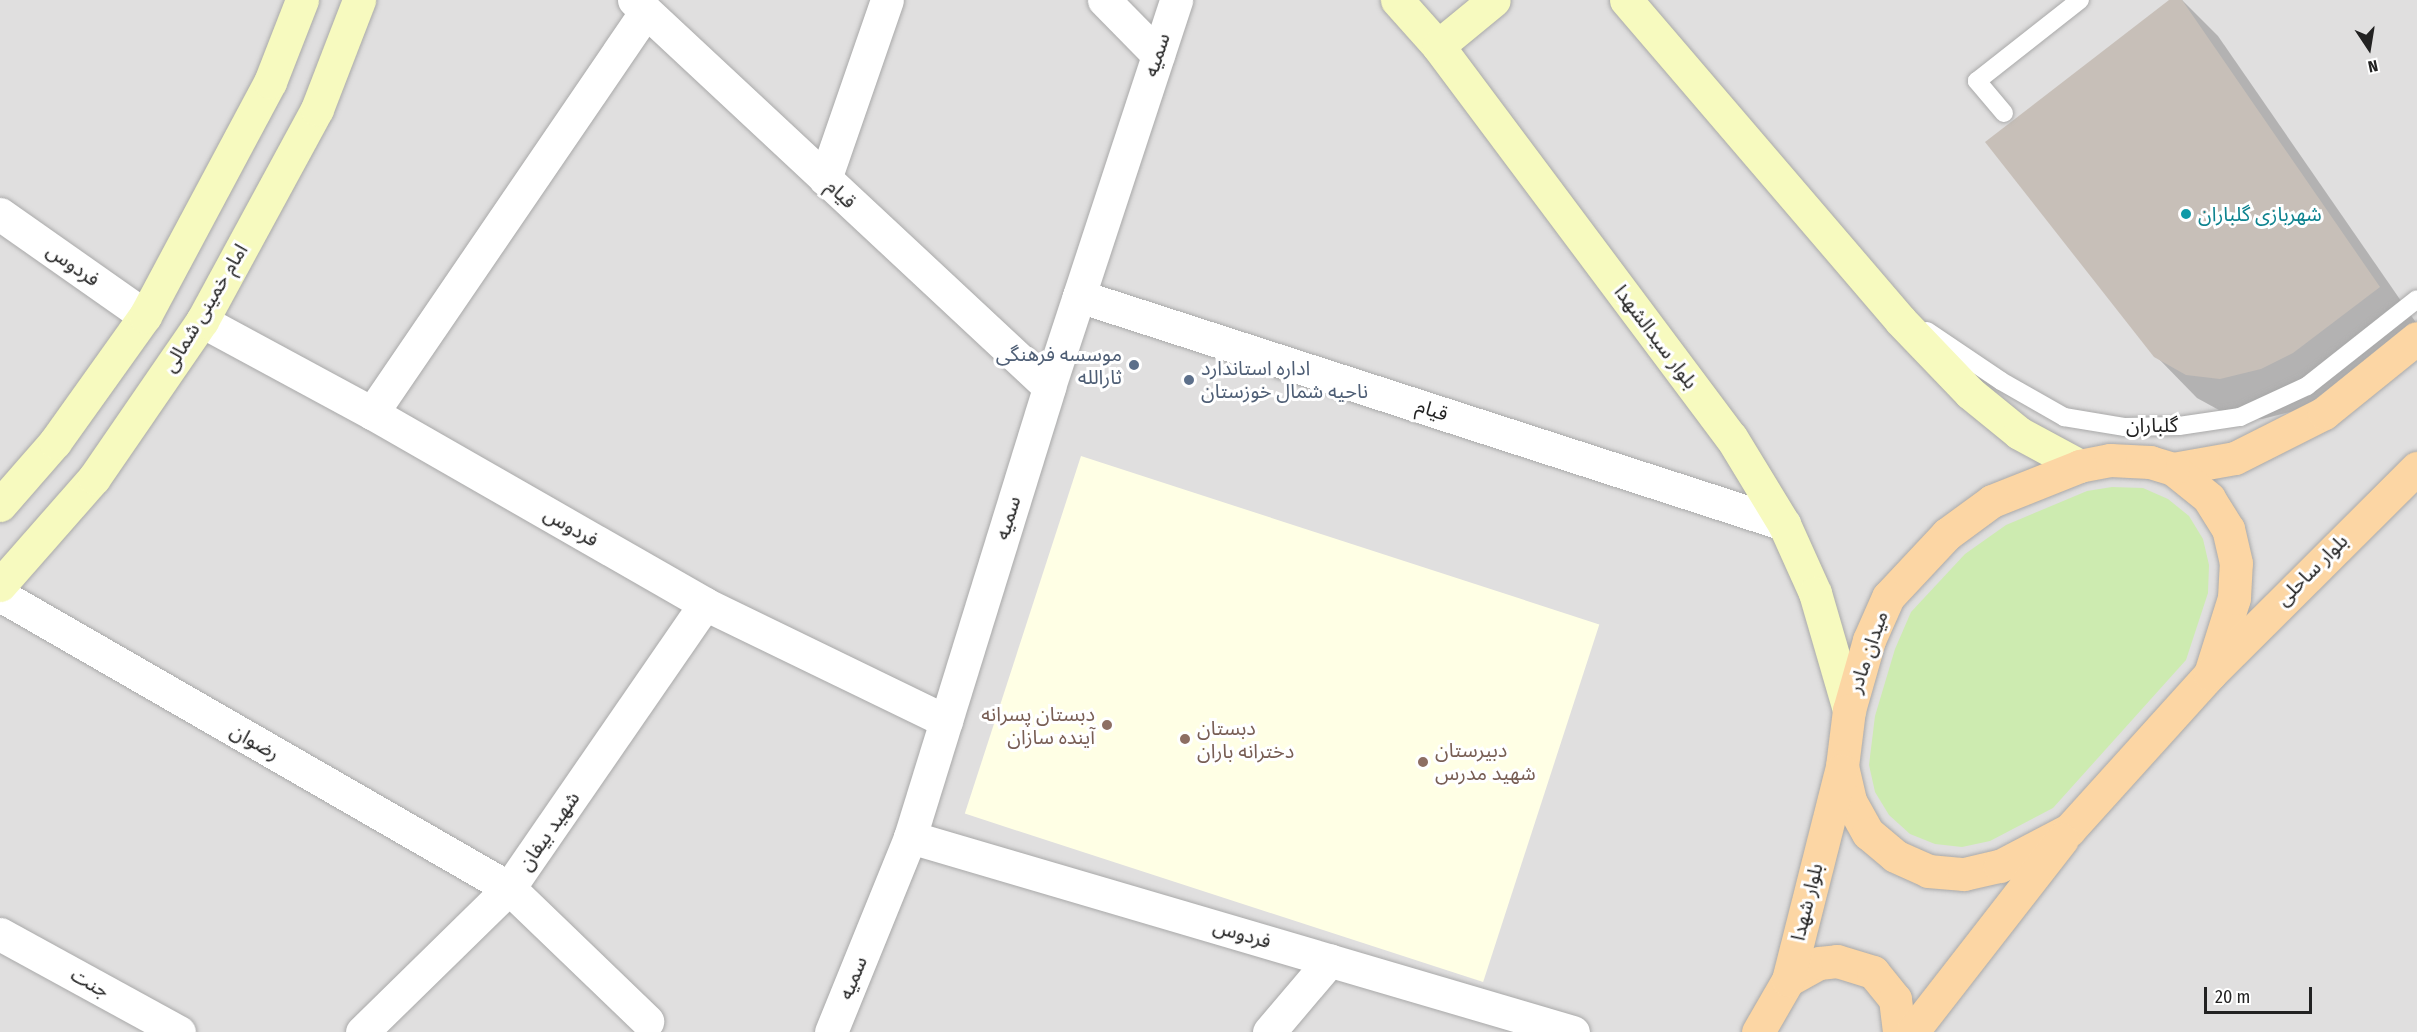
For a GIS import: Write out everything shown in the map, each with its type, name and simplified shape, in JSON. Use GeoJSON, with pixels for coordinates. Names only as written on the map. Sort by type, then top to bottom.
{"type":"FeatureCollection","features":[{"type":"Feature","properties":{"kind":"main road"},"geometry":{"type":"LineString","coordinates":[[0,505],[55,442],[145,316],[270,82],[302,0]]}},
{"type":"Feature","properties":{"kind":"main road","name":"امام خمینی شمالی"},"geometry":{"type":"LineString","coordinates":[[0,585],[94,478],[202,321],[317,109],[359,0]]}},
{"type":"Feature","properties":{"kind":"main road","name":"بلوار سیدالشهدا"},"geometry":{"type":"LineString","coordinates":[[1398,0],[1438,46],[1731,437],[1784,524],[1830,637],[1849,710]]}},
{"type":"Feature","properties":{"kind":"main road"},"geometry":{"type":"LineString","coordinates":[[1438,46],[1494,0]]}},
{"type":"Feature","properties":{"kind":"main road"},"geometry":{"type":"LineString","coordinates":[[1626,0],[1884,303],[1970,393],[2019,434],[2080,466]]}},
{"type":"Feature","properties":{"kind":"main road"},"geometry":{"type":"LineString","coordinates":[[2174,469],[2235,458],[2324,412],[2417,338]]}},
{"type":"Feature","properties":{"kind":"main road","name":"میدان مادر"},"geometry":{"type":"LineString","coordinates":[[2120,461],[2150,462],[2174,469],[2209,498],[2228,529],[2236,563],[2234,598],[2210,674],[2069,830],[2000,866],[1964,874],[1928,871],[1895,856],[1869,833],[1850,801],[1842,766],[1849,710],[1869,640],[1888,597],[1947,534],[1992,501],[2080,466],[2120,461]]}},
{"type":"Feature","properties":{"kind":"main road","name":"بلوار ساحلی"},"geometry":{"type":"LineString","coordinates":[[2210,674],[2417,468]]}},
{"type":"Feature","properties":{"kind":"main road","name":"بلوار شهدا"},"geometry":{"type":"LineString","coordinates":[[1758,1032],[1788,980],[1842,766]]}},
{"type":"Feature","properties":{"kind":"main road"},"geometry":{"type":"LineString","coordinates":[[1912,1032],[2069,830]]}},
{"type":"Feature","properties":{"kind":"main road"},"geometry":{"type":"LineString","coordinates":[[1788,980],[1819,963],[1837,961],[1873,972],[1895,999],[1899,1032]]}},
{"type":"Feature","properties":{"kind":"street"},"geometry":{"type":"LineString","coordinates":[[825,179],[887,0]]}},
{"type":"Feature","properties":{"kind":"street"},"geometry":{"type":"LineString","coordinates":[[1104,0],[1158,55]]}},
{"type":"Feature","properties":{"kind":"street","name":"سمیه"},"geometry":{"type":"LineString","coordinates":[[831,1032],[910,837],[1049,387],[1176,0]]}},
{"type":"Feature","properties":{"kind":"street"},"geometry":{"type":"LineString","coordinates":[[372,413],[644,4]]}},
{"type":"Feature","properties":{"kind":"street","name":"قیام"},"geometry":{"type":"LineString","coordinates":[[644,4],[825,179],[1049,387]]}},
{"type":"Feature","properties":{"kind":"street","name":"فردوس"},"geometry":{"type":"LineString","coordinates":[[0,214],[145,316]]}},
{"type":"Feature","properties":{"kind":"street","name":"قیام"},"geometry":{"type":"LineString","coordinates":[[1079,296],[1784,524]]}},
{"type":"Feature","properties":{"kind":"street","name":"فردوس"},"geometry":{"type":"LineString","coordinates":[[202,321],[372,413],[705,604],[946,721]]}},
{"type":"Feature","properties":{"kind":"street","name":"رضوان"},"geometry":{"type":"LineString","coordinates":[[0,595],[509,888],[647,1021]]}},
{"type":"Feature","properties":{"kind":"street","name":"شهید بیفان"},"geometry":{"type":"LineString","coordinates":[[362,1032],[509,888],[705,604]]}},
{"type":"Feature","properties":{"kind":"street","name":"فردوس"},"geometry":{"type":"LineString","coordinates":[[910,837],[1573,1032]]}},
{"type":"Feature","properties":{"kind":"street","name":"جنت"},"geometry":{"type":"LineString","coordinates":[[0,934],[179,1032]]}},
{"type":"Feature","properties":{"kind":"street"},"geometry":{"type":"LineString","coordinates":[[1269,1032],[1330,960]]}},
{"type":"Feature","properties":{"kind":"lane"},"geometry":{"type":"LineString","coordinates":[[2004,113],[1977,81],[2080,0]]}},
{"type":"Feature","properties":{"kind":"lane","name":"گلباران"},"geometry":{"type":"LineString","coordinates":[[1884,303],[2001,381],[2064,417],[2125,427],[2179,426],[2240,417],[2307,386],[2417,299]]}},
{"type":"Feature","properties":{"kind":"shaded area"},"geometry":{"type":"Polygon","coordinates":[[[0,0],[2417,0],[2417,1032],[0,1032],[0,0]]]}},
{"type":"Feature","properties":{"kind":"shaded area"},"geometry":{"type":"Polygon","coordinates":[[[1081,456],[1599,624],[1483,982],[965,814],[1081,456]]]}},
{"type":"Feature","properties":{"kind":"green space"},"geometry":{"type":"Polygon","coordinates":[[[2112,487],[2143,488],[2168,499],[2189,516],[2203,539],[2209,565],[2208,593],[2186,660],[2053,808],[1990,841],[1962,847],[1935,844],[1910,834],[1889,815],[1875,792],[1869,765],[1875,716],[1895,649],[1911,612],[1965,554],[2006,525],[2087,491],[2112,487]]]}},
{"type":"Feature","properties":{"kind":"building","name":"شهربازی گلباران"},"geometry":{"type":"Polygon","coordinates":[[[2169,0],[2182,0],[2380,287],[2293,353],[2261,369],[2220,379],[2186,375],[2154,357],[1985,142],[2169,0]]]}},
{"type":"Feature","properties":{"kind":"place","name":"شهربازی گلباران"},"geometry":{"type":"Point","coordinates":[2186,214]}},
{"type":"Feature","properties":{"kind":"place","name":"موسسه فرهنگی ثارالله"},"geometry":{"type":"Point","coordinates":[1134,365]}},
{"type":"Feature","properties":{"kind":"place","name":"اداره استاندارد ناحیه شمال خوزستان"},"geometry":{"type":"Point","coordinates":[1189,380]}},
{"type":"Feature","properties":{"kind":"place","name":"دبستان پسرانه آینده سازان"},"geometry":{"type":"Point","coordinates":[1107,725]}},
{"type":"Feature","properties":{"kind":"place","name":"دبستان دخترانه باران"},"geometry":{"type":"Point","coordinates":[1185,739]}},
{"type":"Feature","properties":{"kind":"place","name":"دبیرستان شهید مدرس"},"geometry":{"type":"Point","coordinates":[1423,762]}}]}
